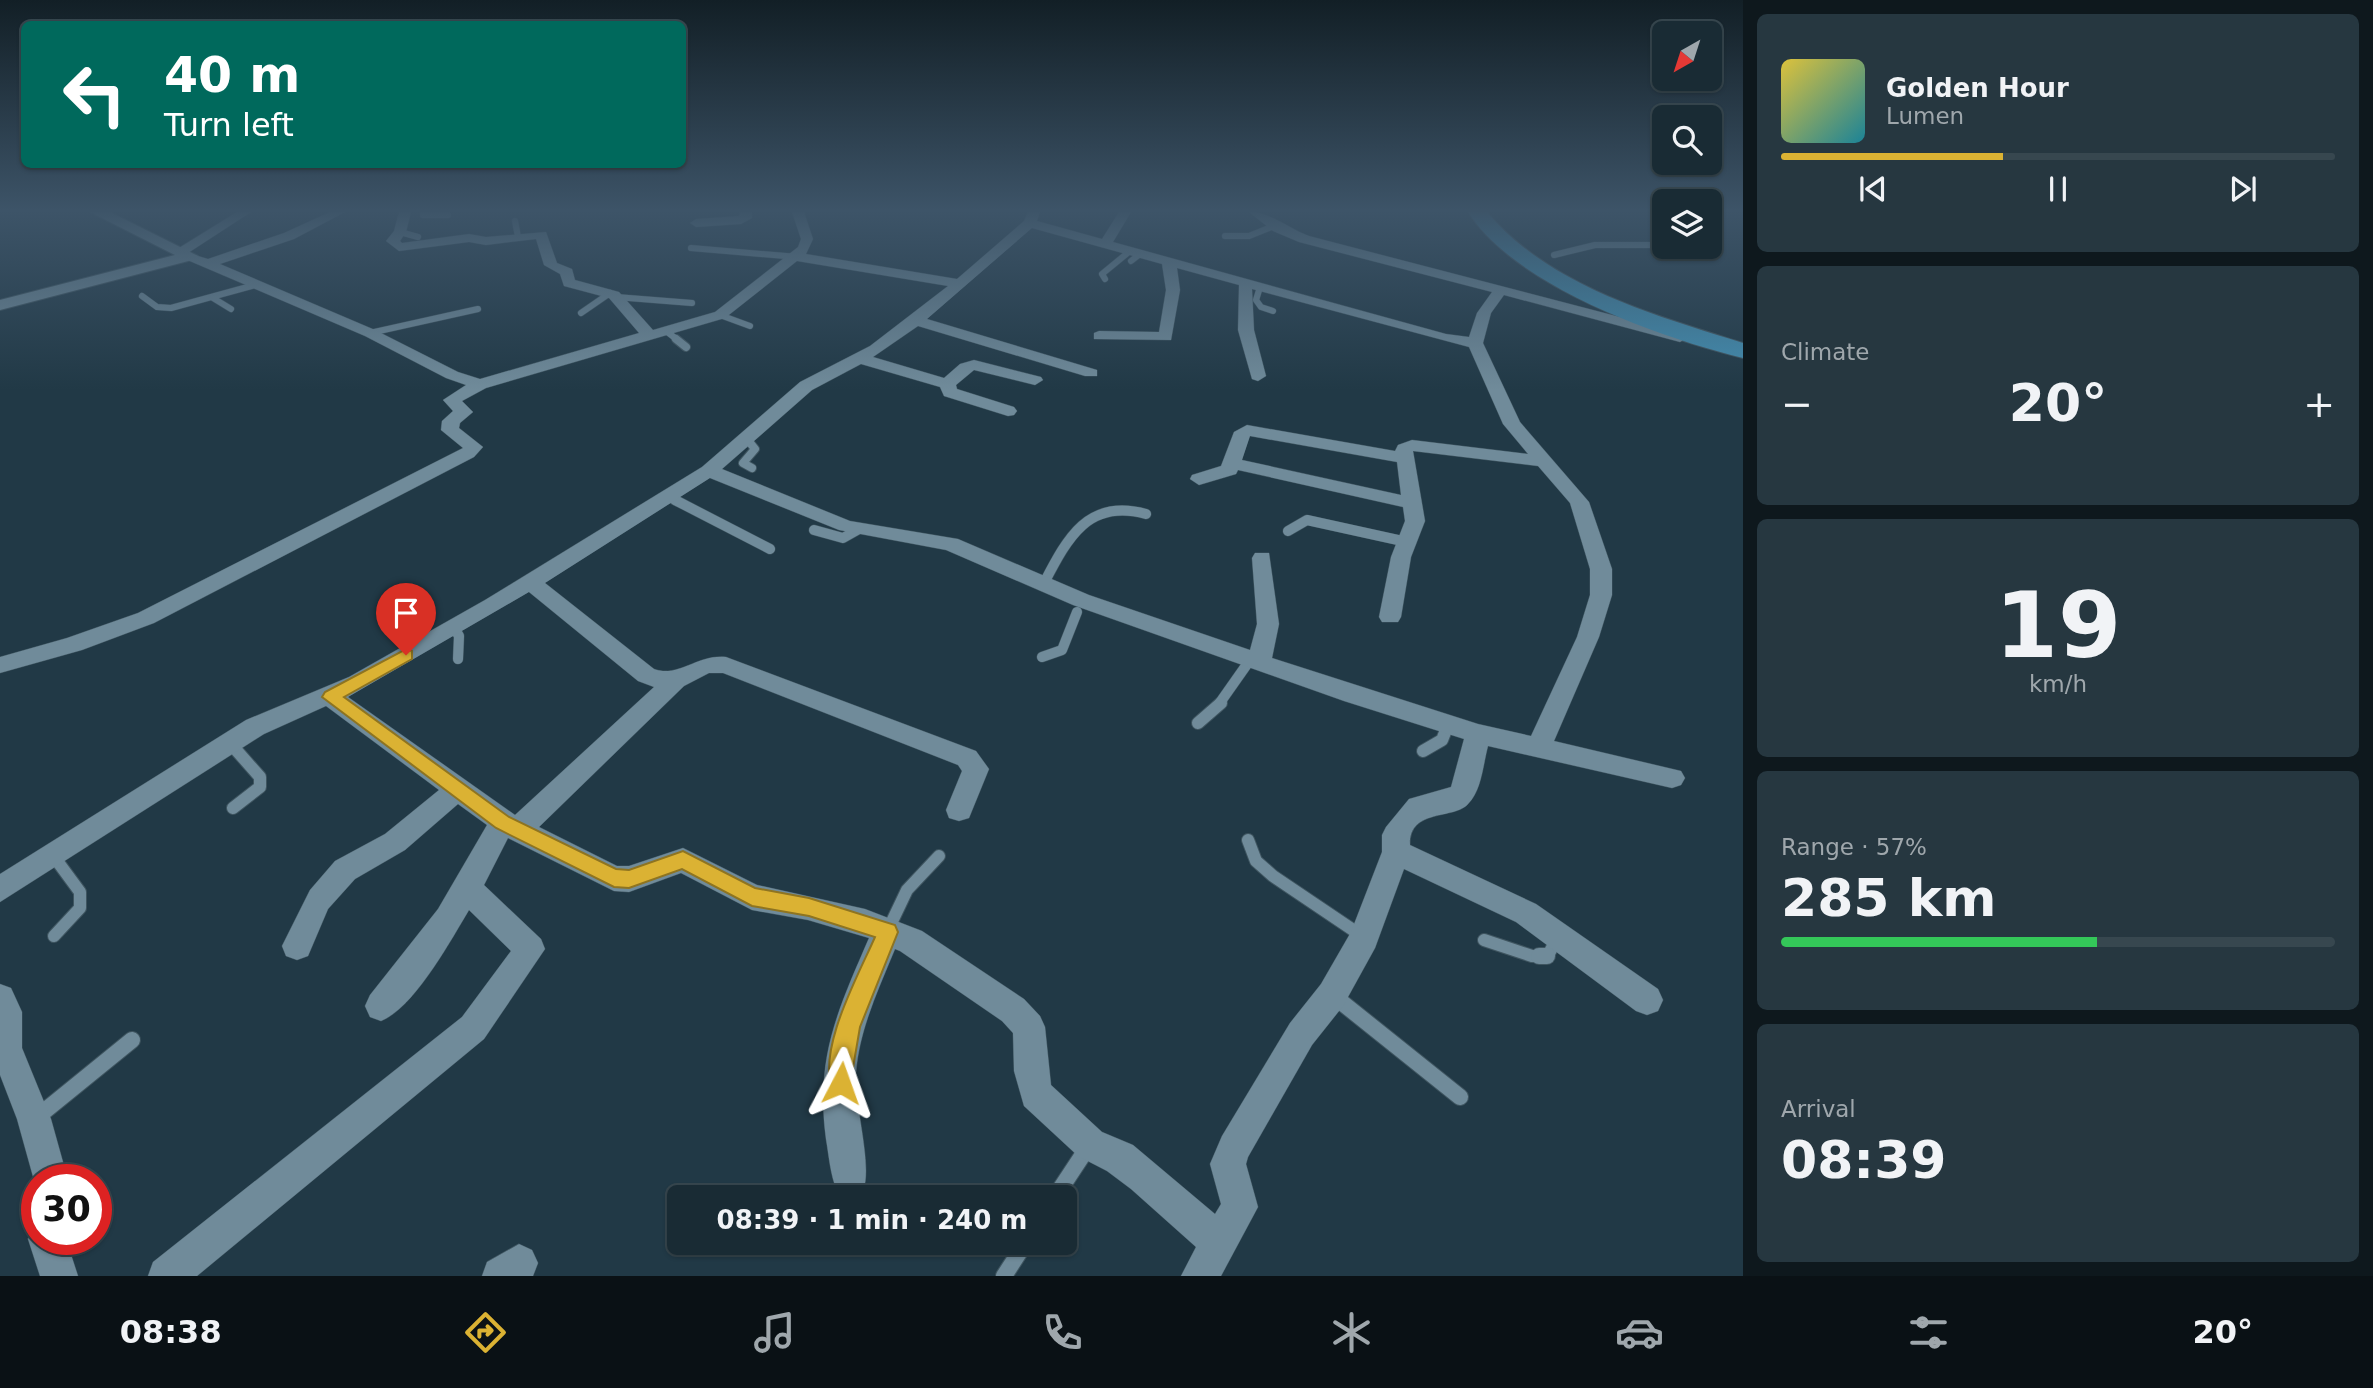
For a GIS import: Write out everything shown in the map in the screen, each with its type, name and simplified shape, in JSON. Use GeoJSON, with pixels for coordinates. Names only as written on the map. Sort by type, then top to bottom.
{"type":"FeatureCollection","features":[{"type":"Feature","properties":{"kind":"main road"},"geometry":{"type":"LineString","coordinates":[[1551,272],[1574,294],[1743,352]]}},
{"type":"Feature","properties":{"kind":"street"},"geometry":{"type":"LineString","coordinates":[[0,305],[122,272]]}},
{"type":"Feature","properties":{"kind":"street"},"geometry":{"type":"LineString","coordinates":[[227,272],[370,333],[452,375],[480,384]]}},
{"type":"Feature","properties":{"kind":"street"},"geometry":{"type":"LineString","coordinates":[[566,272],[572,286],[597,288],[613,295],[658,333]]}},
{"type":"Feature","properties":{"kind":"street"},"geometry":{"type":"LineString","coordinates":[[0,665],[74,644],[146,618],[468,453],[474,447],[450,430],[451,421],[464,412],[451,400],[480,384],[720,315],[778,272]]}},
{"type":"Feature","properties":{"kind":"street"},"geometry":{"type":"LineString","coordinates":[[891,272],[957,283]]}},
{"type":"Feature","properties":{"kind":"street"},"geometry":{"type":"LineString","coordinates":[[0,889],[230,743],[279,716],[331,697],[454,628],[709,471],[806,386],[859,358],[916,321],[970,272]]}},
{"type":"Feature","properties":{"kind":"street"},"geometry":{"type":"LineString","coordinates":[[1099,336],[1166,337],[1174,290],[1171,272]]}},
{"type":"Feature","properties":{"kind":"street"},"geometry":{"type":"LineString","coordinates":[[1204,272],[1445,338],[1475,343]]}},
{"type":"Feature","properties":{"kind":"street"},"geometry":{"type":"LineString","coordinates":[[1426,272],[1509,294],[1574,294]]}},
{"type":"Feature","properties":{"kind":"street"},"geometry":{"type":"LineString","coordinates":[[1253,285],[1243,302],[1247,333],[1258,376]]}},
{"type":"Feature","properties":{"kind":"street"},"geometry":{"type":"LineString","coordinates":[[1509,294],[1484,313],[1475,343],[1493,377],[1501,405],[1541,461],[1579,502],[1601,569],[1601,595],[1588,637],[1538,748]]}},
{"type":"Feature","properties":{"kind":"street"},"geometry":{"type":"LineString","coordinates":[[916,321],[1091,373]]}},
{"type":"Feature","properties":{"kind":"street"},"geometry":{"type":"LineString","coordinates":[[859,358],[947,384]]}},
{"type":"Feature","properties":{"kind":"street"},"geometry":{"type":"LineString","coordinates":[[947,384],[970,365],[1035,380]]}},
{"type":"Feature","properties":{"kind":"street"},"geometry":{"type":"LineString","coordinates":[[947,384],[950,392],[1009,411]]}},
{"type":"Feature","properties":{"kind":"street"},"geometry":{"type":"LineString","coordinates":[[1199,479],[1218,476],[1229,470],[1243,432],[1247,430],[1404,458]]}},
{"type":"Feature","properties":{"kind":"street"},"geometry":{"type":"LineString","coordinates":[[1390,617],[1401,557],[1415,521],[1404,449],[1412,445],[1541,461]]}},
{"type":"Feature","properties":{"kind":"street"},"geometry":{"type":"LineString","coordinates":[[1233,463],[1412,503]]}},
{"type":"Feature","properties":{"kind":"street"},"geometry":{"type":"LineString","coordinates":[[709,471],[859,530],[926,537],[951,544],[1043,584],[1079,606],[1448,725],[1672,778]]}},
{"type":"Feature","properties":{"kind":"street"},"geometry":{"type":"LineString","coordinates":[[1254,661],[1268,624],[1262,558]]}},
{"type":"Feature","properties":{"kind":"street"},"geometry":{"type":"LineString","coordinates":[[530,582],[646,674],[663,682],[674,682]]}},
{"type":"Feature","properties":{"kind":"street"},"geometry":{"type":"LineString","coordinates":[[381,1006],[401,984],[510,826],[674,682],[703,664],[713,662],[726,665],[967,758],[976,769],[959,810]]}},
{"type":"Feature","properties":{"kind":"street"},"geometry":{"type":"LineString","coordinates":[[331,697],[510,826],[614,878],[629,879],[683,860],[752,897],[809,907],[911,941],[1013,1010],[1029,1027],[1036,1094],[1090,1144],[1120,1158],[1144,1176],[1219,1243]]}},
{"type":"Feature","properties":{"kind":"street"},"geometry":{"type":"LineString","coordinates":[[1200,1276],[1240,1208],[1228,1164],[1234,1147],[1301,1034],[1332,995],[1364,938],[1396,852],[1396,835],[1419,807],[1456,800],[1463,792],[1478,734]]}},
{"type":"Feature","properties":{"kind":"street"},"geometry":{"type":"LineString","coordinates":[[297,946],[317,904],[345,870],[395,842],[458,789]]}},
{"type":"Feature","properties":{"kind":"street"},"geometry":{"type":"LineString","coordinates":[[1396,852],[1466,882],[1559,934],[1614,979],[1647,1000]]}},
{"type":"Feature","properties":{"kind":"street"},"geometry":{"type":"LineString","coordinates":[[167,1276],[473,1028],[530,949],[468,889]]}},
{"type":"Feature","properties":{"kind":"street"},"geometry":{"type":"LineString","coordinates":[[850,1178],[842,1125],[840,1062],[848,1027],[887,932]]}},
{"type":"Feature","properties":{"kind":"street"},"geometry":{"type":"LineString","coordinates":[[0,999],[6,1012],[3,1049],[34,1119],[46,1164]]}},
{"type":"Feature","properties":{"kind":"street"},"geometry":{"type":"LineString","coordinates":[[52,1255],[59,1276]]}},
{"type":"Feature","properties":{"kind":"lane"},"geometry":{"type":"LineString","coordinates":[[1104,272],[1102,274],[1105,279]]}},
{"type":"Feature","properties":{"kind":"lane"},"geometry":{"type":"LineString","coordinates":[[142,296],[157,307],[171,308],[255,285]]}},
{"type":"Feature","properties":{"kind":"lane"},"geometry":{"type":"LineString","coordinates":[[1253,285],[1256,300],[1261,307],[1273,311]]}},
{"type":"Feature","properties":{"kind":"lane"},"geometry":{"type":"LineString","coordinates":[[581,313],[592,308],[600,297],[613,295],[692,303]]}},
{"type":"Feature","properties":{"kind":"lane"},"geometry":{"type":"LineString","coordinates":[[213,298],[231,309]]}},
{"type":"Feature","properties":{"kind":"lane"},"geometry":{"type":"LineString","coordinates":[[370,333],[478,309]]}},
{"type":"Feature","properties":{"kind":"lane"},"geometry":{"type":"LineString","coordinates":[[720,315],[750,326]]}},
{"type":"Feature","properties":{"kind":"lane"},"geometry":{"type":"LineString","coordinates":[[658,333],[686,347]]}},
{"type":"Feature","properties":{"kind":"lane"},"geometry":{"type":"LineString","coordinates":[[747,439],[755,449],[743,463],[752,468]]}},
{"type":"Feature","properties":{"kind":"lane"},"geometry":{"type":"LineString","coordinates":[[668,497],[770,549]]}},
{"type":"Feature","properties":{"kind":"lane"},"geometry":{"type":"LineString","coordinates":[[1043,584],[1069,538],[1083,523],[1114,508],[1146,514]]}},
{"type":"Feature","properties":{"kind":"lane"},"geometry":{"type":"LineString","coordinates":[[1288,531],[1307,520],[1407,542]]}},
{"type":"Feature","properties":{"kind":"lane"},"geometry":{"type":"LineString","coordinates":[[814,530],[843,538],[859,530]]}},
{"type":"Feature","properties":{"kind":"lane"},"geometry":{"type":"LineString","coordinates":[[1042,657],[1062,650],[1079,606]]}},
{"type":"Feature","properties":{"kind":"lane"},"geometry":{"type":"LineString","coordinates":[[454,628],[459,636],[458,659]]}},
{"type":"Feature","properties":{"kind":"lane"},"geometry":{"type":"LineString","coordinates":[[1198,723],[1224,700],[1254,661]]}},
{"type":"Feature","properties":{"kind":"lane"},"geometry":{"type":"LineString","coordinates":[[1423,751],[1442,740],[1448,725]]}},
{"type":"Feature","properties":{"kind":"lane"},"geometry":{"type":"LineString","coordinates":[[230,743],[260,777],[260,787],[233,808]]}},
{"type":"Feature","properties":{"kind":"lane"},"geometry":{"type":"LineString","coordinates":[[1248,841],[1256,861],[1273,876],[1364,938]]}},
{"type":"Feature","properties":{"kind":"lane"},"geometry":{"type":"LineString","coordinates":[[52,854],[80,892],[80,908],[54,936]]}},
{"type":"Feature","properties":{"kind":"lane"},"geometry":{"type":"LineString","coordinates":[[887,932],[902,894],[914,878],[939,856]]}},
{"type":"Feature","properties":{"kind":"lane"},"geometry":{"type":"LineString","coordinates":[[1483,940],[1532,956],[1547,957],[1559,934]]}},
{"type":"Feature","properties":{"kind":"lane"},"geometry":{"type":"LineString","coordinates":[[1332,995],[1460,1097]]}},
{"type":"Feature","properties":{"kind":"lane"},"geometry":{"type":"LineString","coordinates":[[34,1119],[132,1040]]}},
{"type":"Feature","properties":{"kind":"lane"},"geometry":{"type":"LineString","coordinates":[[1063,1185],[1090,1144]]}},
{"type":"Feature","properties":{"kind":"lane"},"geometry":{"type":"LineString","coordinates":[[1004,1276],[1018,1255]]}},
{"type":"Feature","properties":{"kind":"route"},"geometry":{"type":"LineString","coordinates":[[406,655],[331,697],[503,822],[614,878],[629,879],[683,860],[752,897],[809,907],[835,917],[865,922],[887,932],[848,1027],[840,1062],[841,1083]]}}]}
